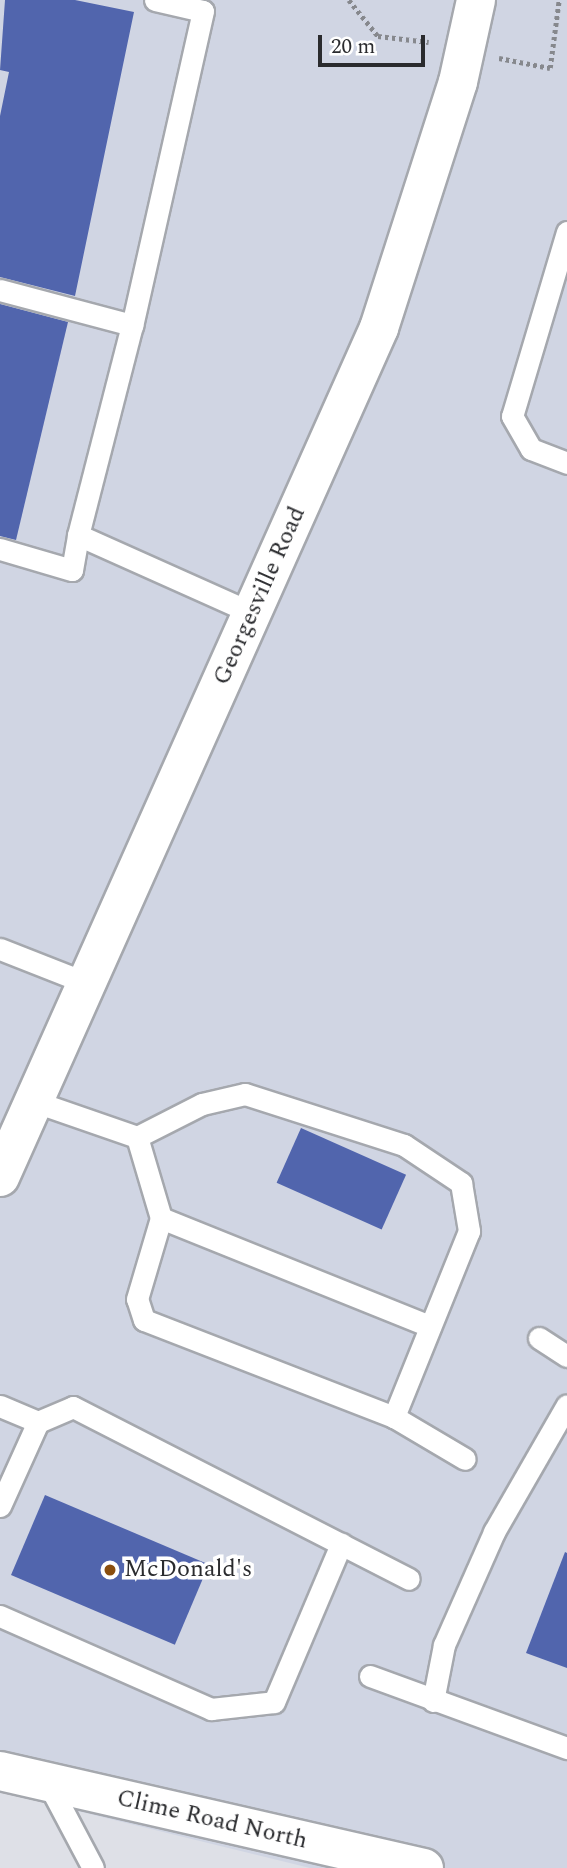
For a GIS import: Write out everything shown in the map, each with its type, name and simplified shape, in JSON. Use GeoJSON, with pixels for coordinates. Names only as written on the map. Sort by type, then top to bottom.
{"type":"FeatureCollection","features":[{"type":"Feature","properties":{"kind":"main road","name":"Georgesville Road"},"geometry":{"type":"LineString","coordinates":[[0,1177],[84,982],[253,613],[379,328],[458,82],[476,0]]}},
{"type":"Feature","properties":{"kind":"main road","name":"Clime Road North"},"geometry":{"type":"LineString","coordinates":[[0,1771],[424,1868]]}},
{"type":"Feature","properties":{"kind":"lane"},"geometry":{"type":"LineString","coordinates":[[0,549],[72,570],[78,535],[132,325],[203,11],[155,0]]}},
{"type":"Feature","properties":{"kind":"lane"},"geometry":{"type":"LineString","coordinates":[[567,232],[512,416],[531,449],[567,463]]}},
{"type":"Feature","properties":{"kind":"lane"},"geometry":{"type":"LineString","coordinates":[[0,290],[132,325]]}},
{"type":"Feature","properties":{"kind":"lane"},"geometry":{"type":"LineString","coordinates":[[78,535],[253,613]]}},
{"type":"Feature","properties":{"kind":"lane"},"geometry":{"type":"LineString","coordinates":[[0,949],[84,982]]}},
{"type":"Feature","properties":{"kind":"lane"},"geometry":{"type":"LineString","coordinates":[[33,1101],[137,1137],[202,1104],[245,1094],[404,1145],[461,1184],[469,1231],[394,1417]]}},
{"type":"Feature","properties":{"kind":"lane"},"geometry":{"type":"LineString","coordinates":[[137,1137],[161,1218],[137,1299],[144,1320],[394,1417],[465,1459]]}},
{"type":"Feature","properties":{"kind":"lane"},"geometry":{"type":"LineString","coordinates":[[161,1218],[430,1326]]}},
{"type":"Feature","properties":{"kind":"lane"},"geometry":{"type":"LineString","coordinates":[[539,1338],[567,1356]]}},
{"type":"Feature","properties":{"kind":"lane"},"geometry":{"type":"LineString","coordinates":[[433,1700],[444,1645],[494,1532],[567,1405]]}},
{"type":"Feature","properties":{"kind":"lane"},"geometry":{"type":"LineString","coordinates":[[0,1406],[38,1422]]}},
{"type":"Feature","properties":{"kind":"lane"},"geometry":{"type":"LineString","coordinates":[[0,1506],[38,1422],[74,1407],[409,1579]]}},
{"type":"Feature","properties":{"kind":"lane"},"geometry":{"type":"LineString","coordinates":[[0,1616],[211,1709],[274,1702],[341,1544]]}},
{"type":"Feature","properties":{"kind":"lane"},"geometry":{"type":"LineString","coordinates":[[370,1676],[567,1748]]}},
{"type":"Feature","properties":{"kind":"lane"},"geometry":{"type":"LineString","coordinates":[[47,1781],[93,1868]]}},
{"type":"Feature","properties":{"kind":"shaded area"},"geometry":{"type":"Polygon","coordinates":[[[0,0],[567,0],[567,1868],[310,1868],[0,1792],[0,0]]]}},
{"type":"Feature","properties":{"kind":"building"},"geometry":{"type":"Polygon","coordinates":[[[5,0],[75,0],[134,12],[75,296],[0,277],[0,116],[9,72],[0,70],[5,0]]]}},
{"type":"Feature","properties":{"kind":"building"},"geometry":{"type":"Polygon","coordinates":[[[0,304],[68,322],[16,540],[0,536],[0,304]]]}},
{"type":"Feature","properties":{"kind":"building"},"geometry":{"type":"Polygon","coordinates":[[[301,1128],[406,1175],[382,1230],[277,1183],[301,1128]]]}},
{"type":"Feature","properties":{"kind":"building","name":"McDonald's"},"geometry":{"type":"Polygon","coordinates":[[[45,1495],[209,1565],[175,1645],[11,1575],[45,1495]]]}},
{"type":"Feature","properties":{"kind":"building"},"geometry":{"type":"Polygon","coordinates":[[[565,1552],[567,1553],[567,1668],[526,1653],[565,1552]]]}},
{"type":"Feature","properties":{"kind":"place","name":"McDonald's"},"geometry":{"type":"Point","coordinates":[110,1570]}}]}
